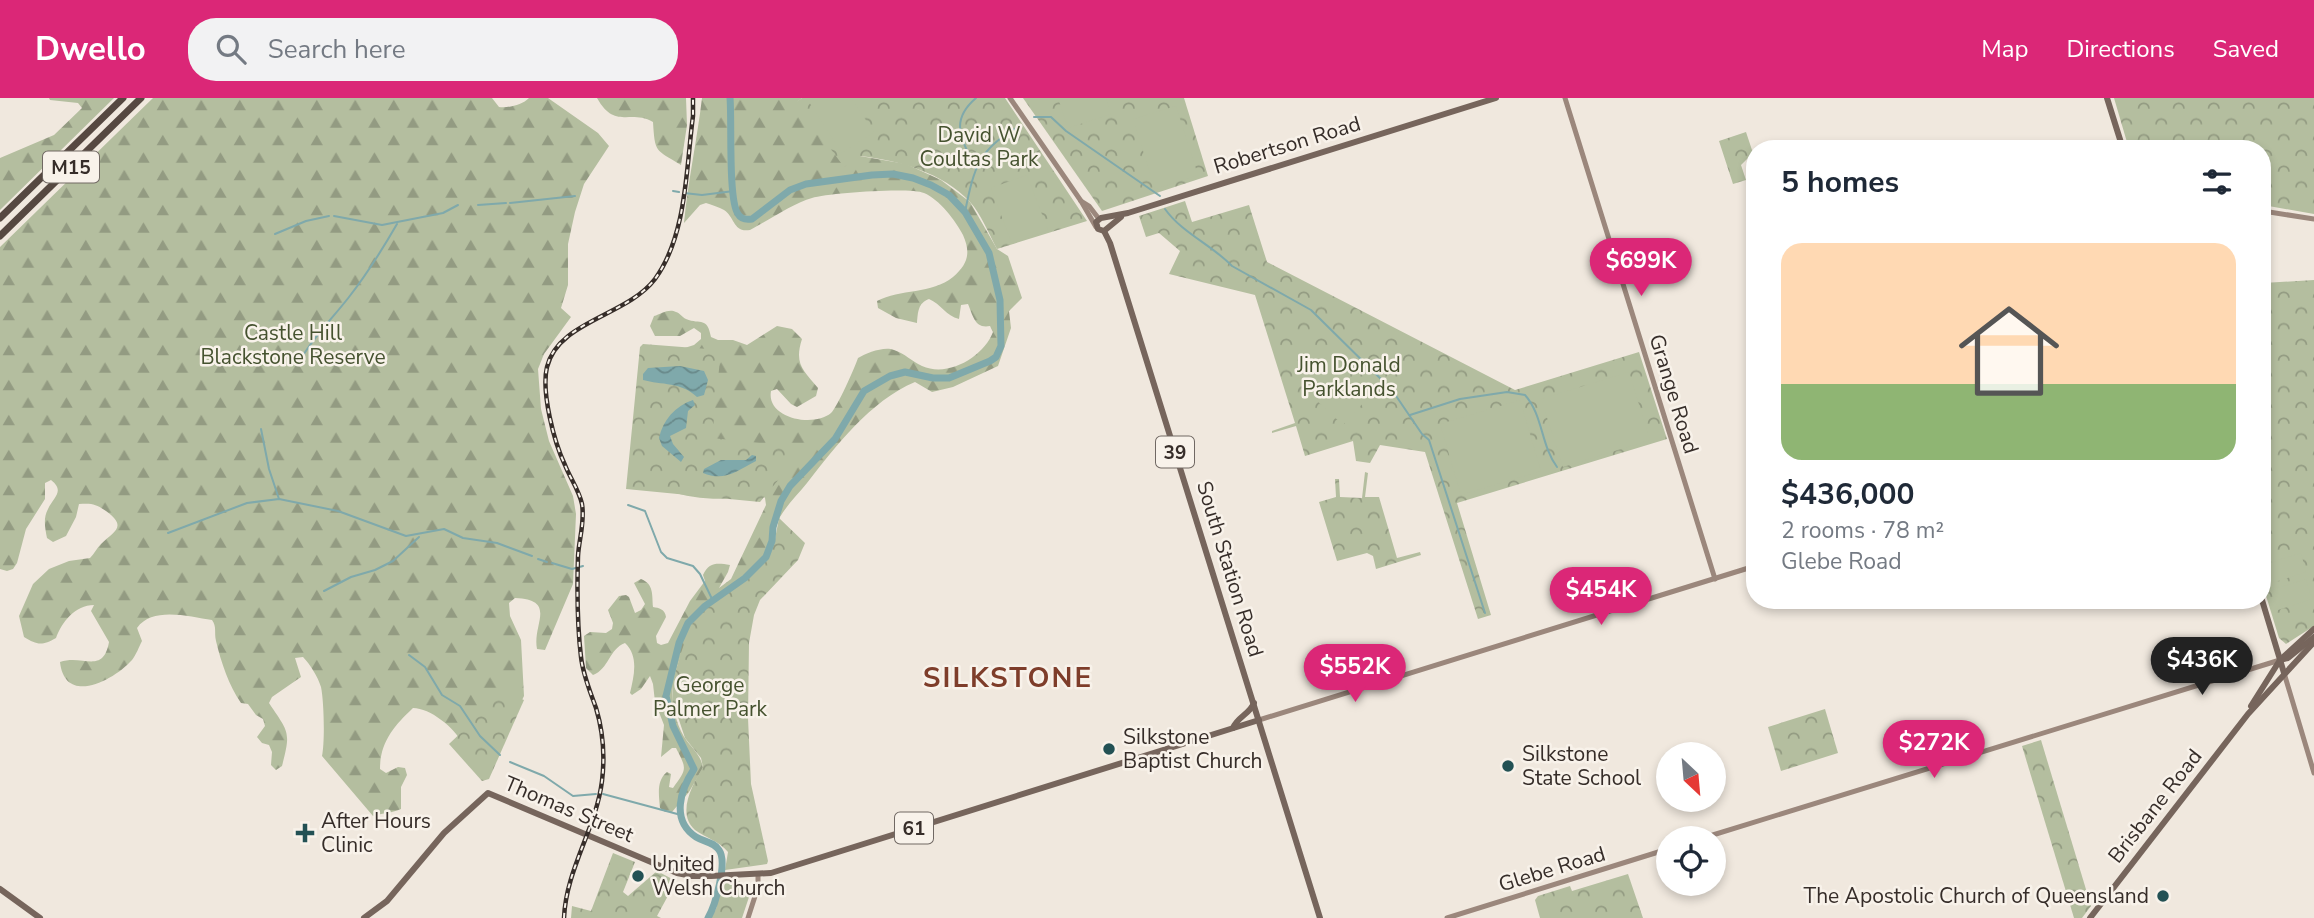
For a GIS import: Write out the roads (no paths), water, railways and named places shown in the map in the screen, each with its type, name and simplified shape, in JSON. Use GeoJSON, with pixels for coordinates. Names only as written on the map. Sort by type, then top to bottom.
{"type":"FeatureCollection","features":[{"type":"Feature","properties":{"kind":"highway","name":"M15"},"geometry":{"type":"LineString","coordinates":[[0,218],[123,98]]}},
{"type":"Feature","properties":{"kind":"highway","name":"M15"},"geometry":{"type":"LineString","coordinates":[[0,236],[141,98]]}},
{"type":"Feature","properties":{"kind":"main road","name":"South Station Road"},"geometry":{"type":"LineString","coordinates":[[1010,98],[1096,227]]}},
{"type":"Feature","properties":{"kind":"main road","name":"Robertson Road"},"geometry":{"type":"LineString","coordinates":[[1102,218],[1128,213],[1496,98]]}},
{"type":"Feature","properties":{"kind":"main road","name":"Grange Road"},"geometry":{"type":"LineString","coordinates":[[1565,98],[1715,579]]}},
{"type":"Feature","properties":{"kind":"main road"},"geometry":{"type":"LineString","coordinates":[[2107,98],[2120,140]]}},
{"type":"Feature","properties":{"kind":"main road","name":"South Station Road"},"geometry":{"type":"LineString","coordinates":[[1081,201],[1109,222],[1107,229],[1320,918]]}},
{"type":"Feature","properties":{"kind":"main road"},"geometry":{"type":"LineString","coordinates":[[2271,212],[2314,219]]}},
{"type":"Feature","properties":{"kind":"main road","name":"Robertson Road"},"geometry":{"type":"LineString","coordinates":[[1107,229],[1128,213]]}},
{"type":"Feature","properties":{"kind":"main road"},"geometry":{"type":"LineString","coordinates":[[1102,218],[1096,222],[1096,227],[1107,229]]}},
{"type":"Feature","properties":{"kind":"main road"},"geometry":{"type":"LineString","coordinates":[[1259,720],[1746,569]]}},
{"type":"Feature","properties":{"kind":"main road"},"geometry":{"type":"LineString","coordinates":[[2265,609],[2314,773]]}},
{"type":"Feature","properties":{"kind":"main road"},"geometry":{"type":"LineString","coordinates":[[1726,831],[2280,660],[2314,629]]}},
{"type":"Feature","properties":{"kind":"main road","name":"Brisbane Road"},"geometry":{"type":"LineString","coordinates":[[2248,715],[2280,660],[2289,658],[2314,639]]}},
{"type":"Feature","properties":{"kind":"main road","name":"Brisbane Road"},"geometry":{"type":"LineString","coordinates":[[2090,918],[2248,715],[2314,639]]}},
{"type":"Feature","properties":{"kind":"main road"},"geometry":{"type":"LineString","coordinates":[[2275,644],[2284,649],[2293,646]]}},
{"type":"Feature","properties":{"kind":"main road"},"geometry":{"type":"LineString","coordinates":[[2261,666],[2268,671],[2270,677]]}},
{"type":"Feature","properties":{"kind":"main road"},"geometry":{"type":"LineString","coordinates":[[1233,728],[1254,703]]}},
{"type":"Feature","properties":{"kind":"main road","name":"61"},"geometry":{"type":"LineString","coordinates":[[758,875],[1259,720]]}},
{"type":"Feature","properties":{"kind":"main road","name":"Thomas Street"},"geometry":{"type":"LineString","coordinates":[[363,918],[387,901],[444,833],[488,793],[664,868],[692,876],[758,875]]}},
{"type":"Feature","properties":{"kind":"main road","name":"Glebe Road"},"geometry":{"type":"LineString","coordinates":[[1447,918],[1656,853]]}},
{"type":"Feature","properties":{"kind":"main road"},"geometry":{"type":"LineString","coordinates":[[748,918],[758,887],[758,875]]}},
{"type":"Feature","properties":{"kind":"main road"},"geometry":{"type":"LineString","coordinates":[[0,890],[40,918]]}},
{"type":"Feature","properties":{"kind":"water"},"geometry":{"type":"Polygon","coordinates":[[[680,366],[704,371],[708,380],[704,395],[697,397],[678,386],[643,380],[643,374],[648,368],[680,366]]]}},
{"type":"Feature","properties":{"kind":"water"},"geometry":{"type":"Polygon","coordinates":[[[693,400],[695,405],[688,411],[686,428],[670,436],[684,457],[681,462],[662,446],[659,438],[663,425],[671,414],[693,400]]]}},
{"type":"Feature","properties":{"kind":"water"},"geometry":{"type":"Polygon","coordinates":[[[752,455],[756,456],[756,461],[730,474],[717,476],[703,473],[704,469],[721,460],[746,460],[752,455]]]}},
{"type":"Feature","properties":{"kind":"waterway"},"geometry":{"type":"LineString","coordinates":[[708,918],[720,884],[721,856],[717,847],[696,837],[683,822],[680,804],[694,769],[673,726],[666,696],[679,643],[688,623],[705,606],[745,578],[766,557],[781,501],[790,486],[835,439],[864,391],[890,376],[905,372],[933,378],[949,378],[990,361],[996,357],[1001,346],[1000,300],[989,253],[965,212],[949,195],[931,185],[893,174],[806,184],[790,190],[752,219],[741,217],[735,206],[733,193],[730,98]]}},
{"type":"Feature","properties":{"kind":"waterway"},"geometry":{"type":"LineString","coordinates":[[975,168],[960,132],[960,123],[967,107],[976,98]]}},
{"type":"Feature","properties":{"kind":"waterway"},"geometry":{"type":"LineString","coordinates":[[1034,117],[1051,117],[1066,131],[1160,196]]}},
{"type":"Feature","properties":{"kind":"waterway"},"geometry":{"type":"LineString","coordinates":[[965,212],[981,160],[995,142],[1020,126]]}},
{"type":"Feature","properties":{"kind":"waterway"},"geometry":{"type":"LineString","coordinates":[[673,191],[679,192]]}},
{"type":"Feature","properties":{"kind":"waterway"},"geometry":{"type":"LineString","coordinates":[[684,193],[702,195],[734,191]]}},
{"type":"Feature","properties":{"kind":"waterway"},"geometry":{"type":"LineString","coordinates":[[510,203],[575,196]]}},
{"type":"Feature","properties":{"kind":"waterway"},"geometry":{"type":"LineString","coordinates":[[478,205],[506,203]]}},
{"type":"Feature","properties":{"kind":"waterway"},"geometry":{"type":"LineString","coordinates":[[334,216],[382,225],[443,213],[458,205]]}},
{"type":"Feature","properties":{"kind":"waterway"},"geometry":{"type":"LineString","coordinates":[[1165,209],[1180,225],[1232,266],[1311,310],[1392,390],[1429,440],[1485,613]]}},
{"type":"Feature","properties":{"kind":"waterway"},"geometry":{"type":"LineString","coordinates":[[275,234],[306,221],[329,216]]}},
{"type":"Feature","properties":{"kind":"waterway"},"geometry":{"type":"LineString","coordinates":[[299,362],[316,336],[362,280],[397,224]]}},
{"type":"Feature","properties":{"kind":"waterway"},"geometry":{"type":"LineString","coordinates":[[1410,415],[1460,399],[1507,392],[1525,395],[1531,403],[1557,467]]}},
{"type":"Feature","properties":{"kind":"waterway"},"geometry":{"type":"LineString","coordinates":[[261,429],[269,469],[279,499]]}},
{"type":"Feature","properties":{"kind":"waterway"},"geometry":{"type":"LineString","coordinates":[[168,533],[247,503],[279,499],[338,511],[406,536],[444,529],[463,538],[497,543],[532,556]]}},
{"type":"Feature","properties":{"kind":"waterway"},"geometry":{"type":"LineString","coordinates":[[628,505],[645,511],[661,552],[667,558],[693,566],[700,574],[713,601]]}},
{"type":"Feature","properties":{"kind":"waterway"},"geometry":{"type":"LineString","coordinates":[[324,591],[393,561],[419,537]]}},
{"type":"Feature","properties":{"kind":"waterway"},"geometry":{"type":"LineString","coordinates":[[538,559],[547,562]]}},
{"type":"Feature","properties":{"kind":"waterway"},"geometry":{"type":"LineString","coordinates":[[552,563],[572,569],[583,566]]}},
{"type":"Feature","properties":{"kind":"waterway"},"geometry":{"type":"LineString","coordinates":[[409,655],[425,667],[442,695],[460,706],[480,736],[500,755]]}},
{"type":"Feature","properties":{"kind":"waterway"},"geometry":{"type":"LineString","coordinates":[[510,762],[544,776],[573,796],[596,794]]}},
{"type":"Feature","properties":{"kind":"waterway"},"geometry":{"type":"LineString","coordinates":[[603,794],[681,815]]}},
{"type":"Feature","properties":{"kind":"railway"},"geometry":{"type":"LineString","coordinates":[[564,918],[570,883],[599,799],[603,753],[602,735],[583,670],[580,645],[578,568],[582,504],[553,430],[547,403],[547,367],[554,352],[565,339],[643,292],[666,261],[683,201],[693,98]]}},
{"type":"Feature","properties":{"kind":"place","name":"Silkstone Baptist Church"},"geometry":{"type":"Point","coordinates":[1109,749]}},
{"type":"Feature","properties":{"kind":"place","name":"Silkstone State School"},"geometry":{"type":"Point","coordinates":[1508,766]}},
{"type":"Feature","properties":{"kind":"place","name":"After Hours Clinic"},"geometry":{"type":"Point","coordinates":[305,833]}},
{"type":"Feature","properties":{"kind":"place","name":"United Welsh Church"},"geometry":{"type":"Point","coordinates":[638,876]}},
{"type":"Feature","properties":{"kind":"place","name":"The Apostolic Church of Queensland"},"geometry":{"type":"Point","coordinates":[2163,896]}},
{"type":"Feature","properties":{"kind":"district","name":"SILKSTONE"},"geometry":{"type":"Point","coordinates":[1008,677]}},
{"type":"Feature","properties":{"kind":"park label","name":"David W Coultas Park"},"geometry":{"type":"Point","coordinates":[979,147]}},
{"type":"Feature","properties":{"kind":"park label","name":"Castle Hill Blackstone Reserve"},"geometry":{"type":"Point","coordinates":[293,345]}},
{"type":"Feature","properties":{"kind":"park label","name":"Jim Donald Parklands"},"geometry":{"type":"Point","coordinates":[1349,377]}},
{"type":"Feature","properties":{"kind":"park label","name":"George Palmer Park"},"geometry":{"type":"Point","coordinates":[710,697]}}]}
